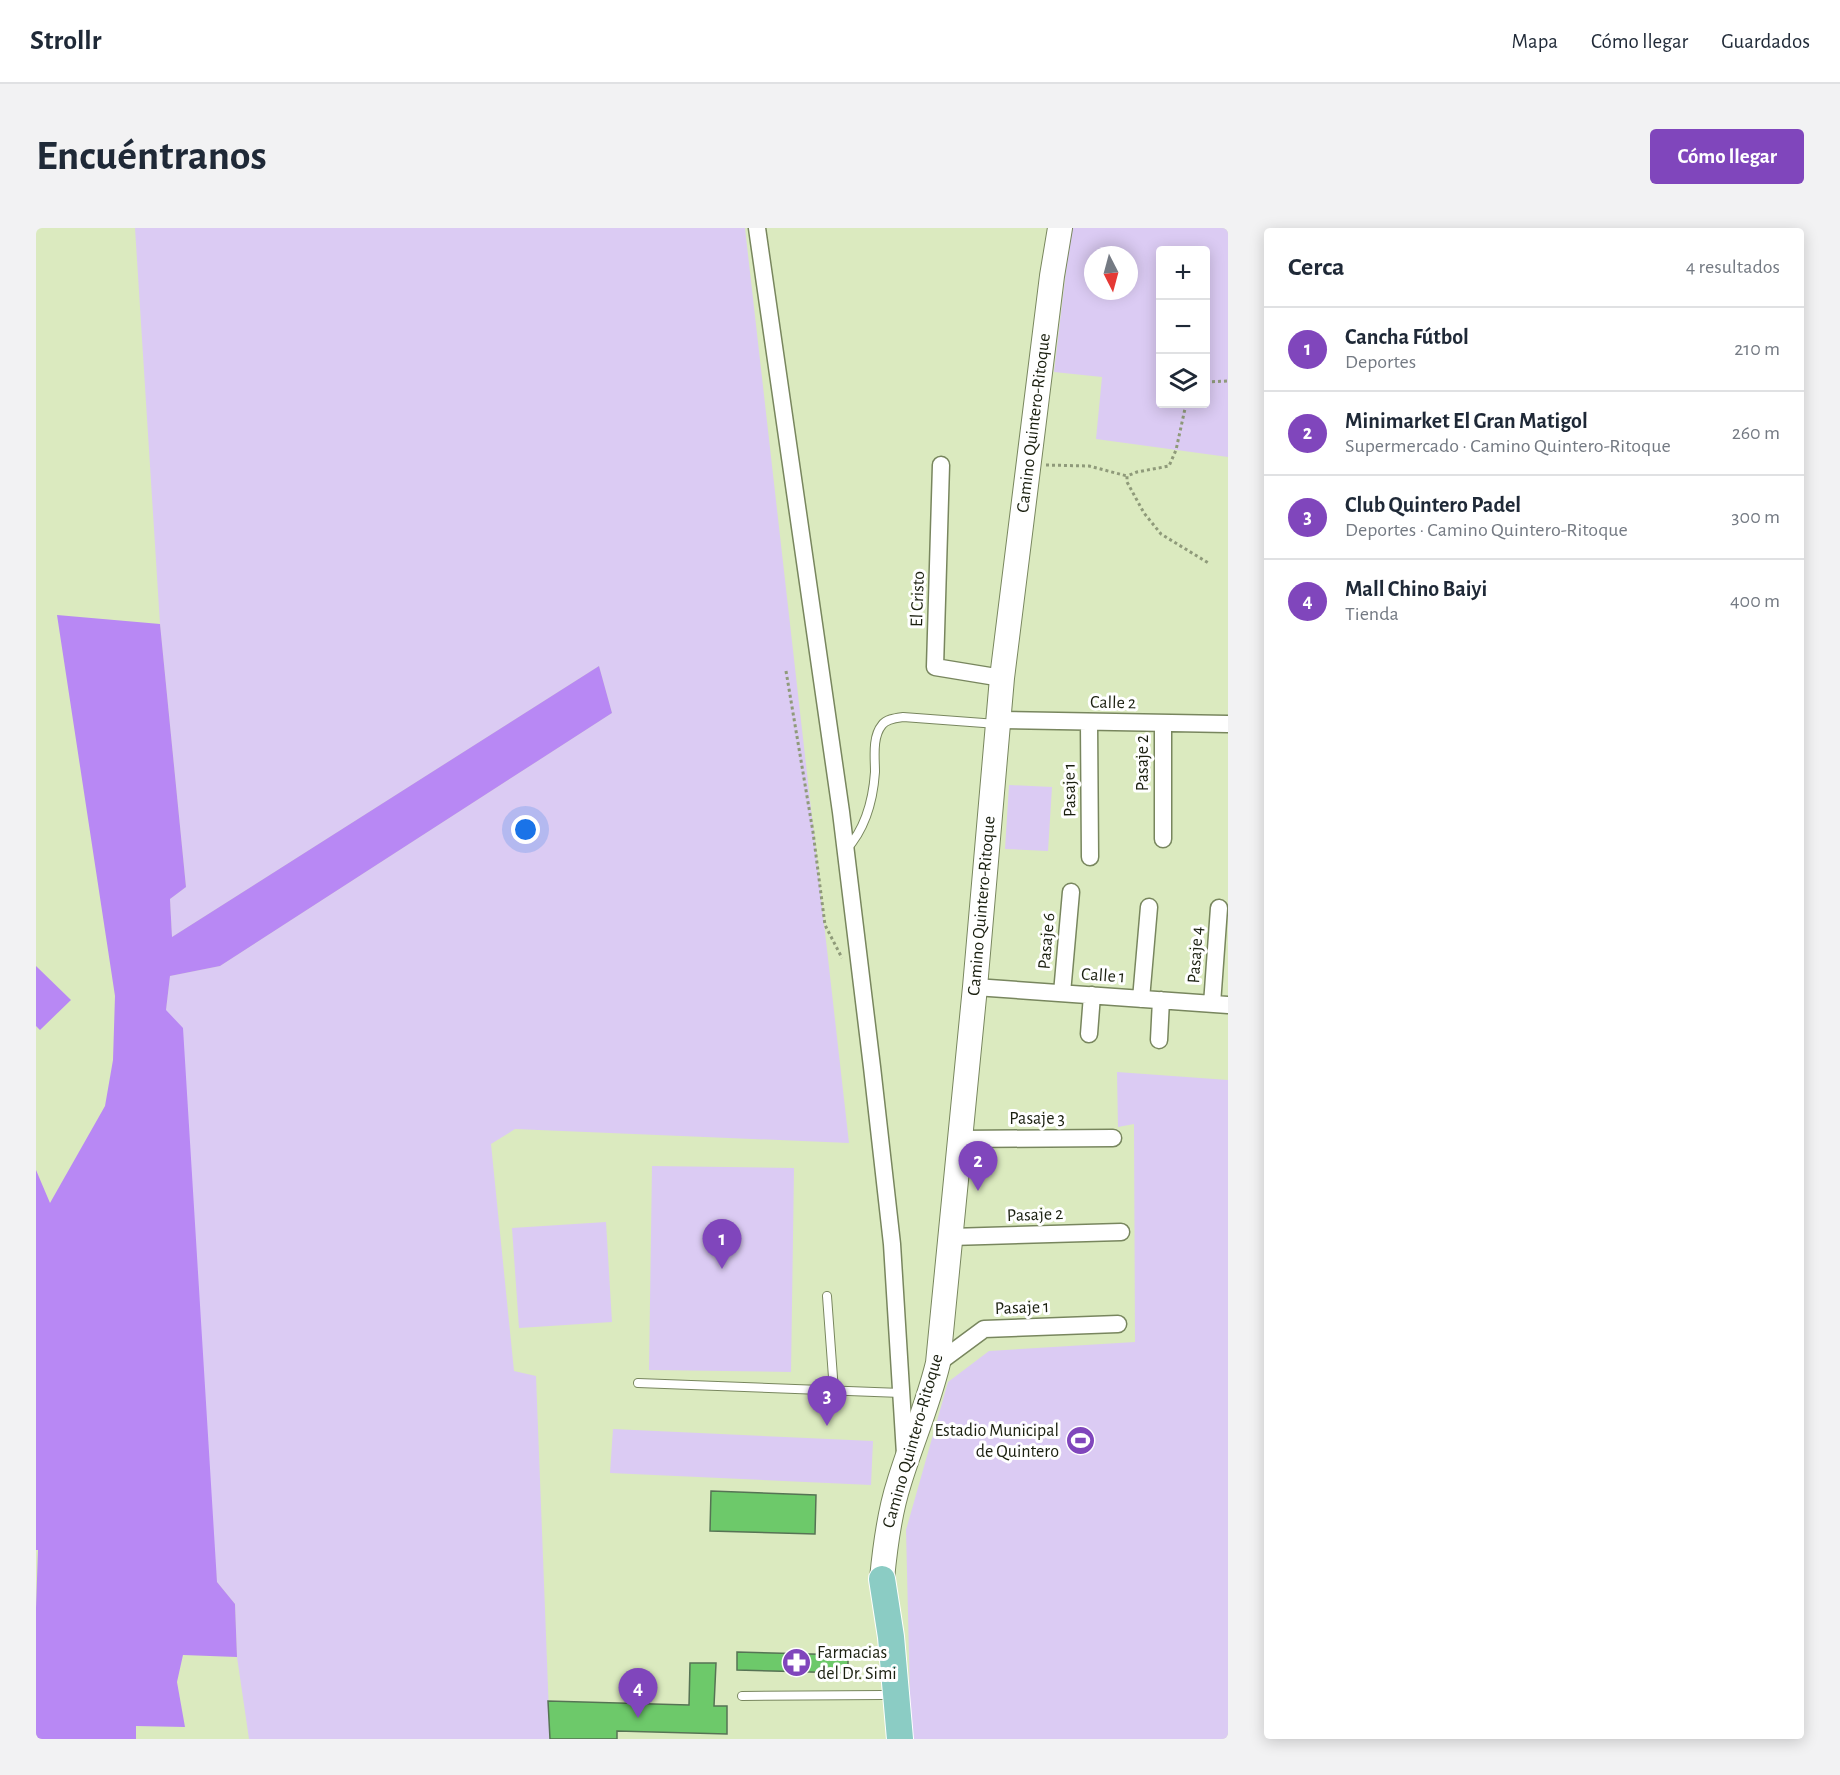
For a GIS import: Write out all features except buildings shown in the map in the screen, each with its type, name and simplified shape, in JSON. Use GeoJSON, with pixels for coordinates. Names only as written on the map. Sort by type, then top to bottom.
{"type":"FeatureCollection","features":[{"type":"Feature","properties":{"kind":"main road","name":"Camino Quintero-Ritoque"},"geometry":{"type":"LineString","coordinates":[[885,1739],[882,1579],[892,1509],[938,1364],[975,987],[1002,678],[1060,228]]}},
{"type":"Feature","properties":{"kind":"main road","name":"Camino Quintero-Ritoque"},"geometry":{"type":"LineString","coordinates":[[882,1579],[891,1637],[900,1739]]}},
{"type":"Feature","properties":{"kind":"street"},"geometry":{"type":"LineString","coordinates":[[757,228],[846,851],[892,1244],[906,1461]]}},
{"type":"Feature","properties":{"kind":"street","name":"El Cristo"},"geometry":{"type":"LineString","coordinates":[[941,465],[935,667],[1002,678]]}},
{"type":"Feature","properties":{"kind":"street","name":"Calle 2"},"geometry":{"type":"LineString","coordinates":[[998,722],[1228,724]]}},
{"type":"Feature","properties":{"kind":"street","name":"Pasaje 1"},"geometry":{"type":"LineString","coordinates":[[1089,722],[1090,857]]}},
{"type":"Feature","properties":{"kind":"street","name":"Pasaje 2"},"geometry":{"type":"LineString","coordinates":[[1163,723],[1163,839]]}},
{"type":"Feature","properties":{"kind":"street","name":"Pasaje 6"},"geometry":{"type":"LineString","coordinates":[[1062,993],[1071,892]]}},
{"type":"Feature","properties":{"kind":"street"},"geometry":{"type":"LineString","coordinates":[[1141,999],[1149,907]]}},
{"type":"Feature","properties":{"kind":"street","name":"Pasaje 4"},"geometry":{"type":"LineString","coordinates":[[1219,908],[1220,1005]]}},
{"type":"Feature","properties":{"kind":"street","name":"Calle 1"},"geometry":{"type":"LineString","coordinates":[[975,987],[1220,1005]]}},
{"type":"Feature","properties":{"kind":"street"},"geometry":{"type":"LineString","coordinates":[[1089,1034],[1092,995]]}},
{"type":"Feature","properties":{"kind":"street"},"geometry":{"type":"LineString","coordinates":[[1159,1040],[1161,1000]]}},
{"type":"Feature","properties":{"kind":"street","name":"Pasaje 3"},"geometry":{"type":"LineString","coordinates":[[960,1139],[1113,1138]]}},
{"type":"Feature","properties":{"kind":"street","name":"Pasaje 2"},"geometry":{"type":"LineString","coordinates":[[951,1237],[1121,1232]]}},
{"type":"Feature","properties":{"kind":"street","name":"Pasaje 1"},"geometry":{"type":"LineString","coordinates":[[938,1364],[984,1329],[1118,1324]]}},
{"type":"Feature","properties":{"kind":"lane"},"geometry":{"type":"LineString","coordinates":[[846,851],[860,832],[869,811],[875,771],[874,752],[882,725],[889,720],[903,717],[998,722]]}},
{"type":"Feature","properties":{"kind":"lane"},"geometry":{"type":"LineString","coordinates":[[827,1296],[834,1391]]}},
{"type":"Feature","properties":{"kind":"lane"},"geometry":{"type":"LineString","coordinates":[[638,1383],[901,1394]]}},
{"type":"Feature","properties":{"kind":"lane"},"geometry":{"type":"LineString","coordinates":[[742,1696],[884,1695]]}},
{"type":"Feature","properties":{"kind":"path"},"geometry":{"type":"LineString","coordinates":[[1210,382],[1228,381]]}},
{"type":"Feature","properties":{"kind":"path"},"geometry":{"type":"LineString","coordinates":[[1029,464],[1089,466],[1127,476],[1169,466],[1176,450],[1185,408]]}},
{"type":"Feature","properties":{"kind":"path"},"geometry":{"type":"LineString","coordinates":[[1127,476],[1127,482],[1144,513],[1161,534],[1210,564]]}},
{"type":"Feature","properties":{"kind":"path"},"geometry":{"type":"LineString","coordinates":[[786,671],[813,832],[825,925],[843,959]]}},
{"type":"Feature","properties":{"kind":"shaded area"},"geometry":{"type":"Polygon","coordinates":[[[135,228],[745,228],[849,1143],[515,1129],[491,1144],[514,1371],[536,1376],[550,1739],[249,1739],[237,1657],[235,1604],[217,1582],[166,1010],[170,976],[220,966],[612,713],[599,666],[172,937],[170,899],[186,887],[160,624],[135,228]]]}},
{"type":"Feature","properties":{"kind":"shaded area"},"geometry":{"type":"Polygon","coordinates":[[[1071,228],[1228,228],[1228,457],[1096,439],[1102,377],[1054,372],[1071,228]]]}},
{"type":"Feature","properties":{"kind":"shaded area"},"geometry":{"type":"Polygon","coordinates":[[[57,615],[160,624],[186,887],[170,899],[172,937],[599,666],[612,713],[220,966],[170,976],[166,1010],[183,1028],[217,1582],[235,1604],[237,1657],[183,1655],[177,1682],[185,1727],[136,1726],[136,1739],[36,1739],[38,1550],[36,1550],[36,1170],[50,1203],[105,1106],[113,1060],[115,996],[57,615]]]}},
{"type":"Feature","properties":{"kind":"shaded area"},"geometry":{"type":"Polygon","coordinates":[[[1009,785],[1052,787],[1048,851],[1005,849],[1009,785]]]}},
{"type":"Feature","properties":{"kind":"shaded area"},"geometry":{"type":"Polygon","coordinates":[[[36,966],[71,1000],[40,1030],[36,1026],[36,966]]]}},
{"type":"Feature","properties":{"kind":"shaded area","name":"Estadio Municipal de Quintero"},"geometry":{"type":"Polygon","coordinates":[[[1117,1072],[1228,1080],[1228,1739],[911,1739],[906,1530],[948,1382],[989,1351],[1135,1342],[1134,1124],[1118,1127],[1117,1072]]]}},
{"type":"Feature","properties":{"kind":"shaded area"},"geometry":{"type":"Polygon","coordinates":[[[652,1166],[794,1168],[791,1372],[649,1370],[652,1166]]]}},
{"type":"Feature","properties":{"kind":"shaded area"},"geometry":{"type":"Polygon","coordinates":[[[606,1222],[612,1322],[519,1328],[512,1228],[606,1222]]]}},
{"type":"Feature","properties":{"kind":"shaded area"},"geometry":{"type":"Polygon","coordinates":[[[613,1429],[873,1441],[871,1485],[610,1473],[613,1429]]]}},
{"type":"Feature","properties":{"kind":"place","name":"Minimarket El Gran Matigol"},"geometry":{"type":"Point","coordinates":[978,1191]}},
{"type":"Feature","properties":{"kind":"place","name":"Cancha Fútbol"},"geometry":{"type":"Point","coordinates":[722,1269]}},
{"type":"Feature","properties":{"kind":"place","name":"Club Quintero Padel"},"geometry":{"type":"Point","coordinates":[827,1426]}},
{"type":"Feature","properties":{"kind":"place","name":"Estadio Municipal de Quintero"},"geometry":{"type":"Point","coordinates":[1080,1441]}},
{"type":"Feature","properties":{"kind":"place","name":"Farmacias del Dr. Simi"},"geometry":{"type":"Point","coordinates":[796,1663]}},
{"type":"Feature","properties":{"kind":"place","name":"Mall Chino Baiyi"},"geometry":{"type":"Point","coordinates":[638,1718]}}]}
